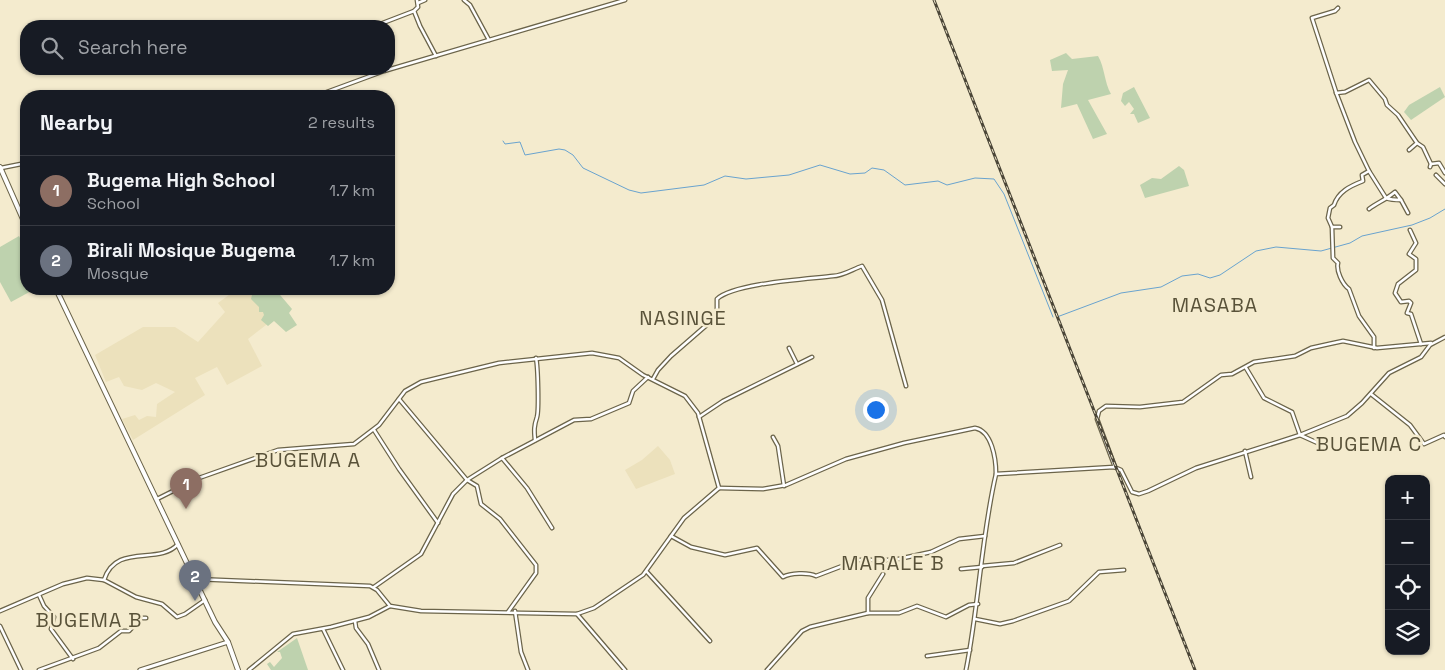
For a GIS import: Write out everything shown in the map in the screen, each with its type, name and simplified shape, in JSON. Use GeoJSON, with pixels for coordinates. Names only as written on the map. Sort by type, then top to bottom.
{"type":"FeatureCollection","features":[{"type":"Feature","properties":{"kind":"main road"},"geometry":{"type":"LineString","coordinates":[[1,168],[20,212]]}},
{"type":"Feature","properties":{"kind":"main road"},"geometry":{"type":"LineString","coordinates":[[59,295],[205,600],[228,642],[238,670]]}},
{"type":"Feature","properties":{"kind":"street"},"geometry":{"type":"LineString","coordinates":[[390,20],[414,10],[418,7],[418,2],[425,0]]}},
{"type":"Feature","properties":{"kind":"street"},"geometry":{"type":"LineString","coordinates":[[464,0],[470,5],[489,40]]}},
{"type":"Feature","properties":{"kind":"street"},"geometry":{"type":"LineString","coordinates":[[395,67],[625,0]]}},
{"type":"Feature","properties":{"kind":"street"},"geometry":{"type":"LineString","coordinates":[[1338,8],[1335,11],[1312,18],[1336,93],[1355,142],[1380,191],[1387,198],[1401,200]]}},
{"type":"Feature","properties":{"kind":"street"},"geometry":{"type":"LineString","coordinates":[[414,10],[436,56]]}},
{"type":"Feature","properties":{"kind":"street"},"geometry":{"type":"LineString","coordinates":[[331,90],[370,75]]}},
{"type":"Feature","properties":{"kind":"street"},"geometry":{"type":"LineString","coordinates":[[1336,93],[1344,92],[1369,80],[1385,99],[1387,105],[1398,115],[1416,143],[1423,147],[1431,165],[1439,163],[1445,173]]}},
{"type":"Feature","properties":{"kind":"street"},"geometry":{"type":"LineString","coordinates":[[1409,150],[1416,143]]}},
{"type":"Feature","properties":{"kind":"street"},"geometry":{"type":"LineString","coordinates":[[1,168],[20,165]]}},
{"type":"Feature","properties":{"kind":"street"},"geometry":{"type":"LineString","coordinates":[[1369,171],[1362,175],[1363,181],[1344,190],[1336,197],[1334,205],[1330,208],[1328,214],[1332,227],[1333,258],[1338,263],[1339,274],[1349,289],[1362,321],[1374,336],[1374,348]]}},
{"type":"Feature","properties":{"kind":"street"},"geometry":{"type":"LineString","coordinates":[[1436,175],[1445,184]]}},
{"type":"Feature","properties":{"kind":"street"},"geometry":{"type":"LineString","coordinates":[[1370,209],[1396,192],[1408,213]]}},
{"type":"Feature","properties":{"kind":"street"},"geometry":{"type":"LineString","coordinates":[[1332,227],[1340,227]]}},
{"type":"Feature","properties":{"kind":"street"},"geometry":{"type":"LineString","coordinates":[[1410,230],[1416,243],[1409,254],[1416,259],[1416,270],[1398,284],[1395,294],[1401,302],[1409,301],[1411,303],[1407,313],[1411,314],[1421,344]]}},
{"type":"Feature","properties":{"kind":"street"},"geometry":{"type":"LineString","coordinates":[[652,379],[665,362],[717,316],[718,299],[722,295],[747,286],[835,276],[862,266],[882,300],[906,386]]}},
{"type":"Feature","properties":{"kind":"street"},"geometry":{"type":"LineString","coordinates":[[996,474],[1115,467],[1121,470],[1132,492],[1139,494],[1148,492],[1196,468],[1244,451],[1300,435],[1347,416],[1371,394],[1389,373],[1421,357],[1434,343],[1445,337]]}},
{"type":"Feature","properties":{"kind":"street"},"geometry":{"type":"LineString","coordinates":[[1115,467],[1097,419],[1100,410],[1106,406],[1142,407],[1183,402],[1218,376],[1232,374],[1254,362],[1295,356],[1311,348],[1342,341],[1374,348],[1434,343]]}},
{"type":"Feature","properties":{"kind":"street"},"geometry":{"type":"LineString","coordinates":[[789,348],[798,364]]}},
{"type":"Feature","properties":{"kind":"street"},"geometry":{"type":"LineString","coordinates":[[157,499],[199,478],[278,450],[297,447],[348,446],[374,429],[392,411],[405,391],[421,382],[482,366],[536,358],[600,353],[619,358],[648,377],[685,396],[693,405],[699,417],[719,488]]}},
{"type":"Feature","properties":{"kind":"street"},"geometry":{"type":"LineString","coordinates":[[699,417],[723,400],[772,378],[812,357]]}},
{"type":"Feature","properties":{"kind":"street"},"geometry":{"type":"LineString","coordinates":[[535,440],[534,424],[537,416],[536,388],[539,374],[536,358]]}},
{"type":"Feature","properties":{"kind":"street"},"geometry":{"type":"LineString","coordinates":[[1246,368],[1264,398],[1292,412],[1300,435],[1320,444]]}},
{"type":"Feature","properties":{"kind":"street"},"geometry":{"type":"LineString","coordinates":[[195,579],[374,587],[421,554],[453,494],[467,480],[502,458],[576,419],[591,419],[629,403],[633,391],[648,377]]}},
{"type":"Feature","properties":{"kind":"street"},"geometry":{"type":"LineString","coordinates":[[1371,394],[1410,425],[1424,444],[1444,435],[1445,437]]}},
{"type":"Feature","properties":{"kind":"street"},"geometry":{"type":"LineString","coordinates":[[399,398],[467,480],[472,481],[477,486],[481,504],[500,519],[536,565],[536,573],[508,612]]}},
{"type":"Feature","properties":{"kind":"street"},"geometry":{"type":"LineString","coordinates":[[374,587],[390,606],[420,611],[516,611],[576,614],[594,608],[647,572],[691,510],[719,488],[763,489],[784,486],[804,479],[844,460],[904,442],[975,428],[982,431],[991,444],[996,474],[988,509],[978,604],[966,670]]}},
{"type":"Feature","properties":{"kind":"street"},"geometry":{"type":"LineString","coordinates":[[374,429],[399,469],[438,523]]}},
{"type":"Feature","properties":{"kind":"street"},"geometry":{"type":"LineString","coordinates":[[773,437],[778,446],[784,486]]}},
{"type":"Feature","properties":{"kind":"street"},"geometry":{"type":"LineString","coordinates":[[1244,451],[1251,477]]}},
{"type":"Feature","properties":{"kind":"street"},"geometry":{"type":"LineString","coordinates":[[502,458],[527,488],[552,528]]}},
{"type":"Feature","properties":{"kind":"street"},"geometry":{"type":"LineString","coordinates":[[671,536],[691,547],[725,555],[757,548],[783,577],[810,574],[816,576],[858,560],[894,560],[931,552],[959,539],[985,536]]}},
{"type":"Feature","properties":{"kind":"street"},"geometry":{"type":"LineString","coordinates":[[104,580],[111,568],[122,560],[143,554],[167,553],[178,543]]}},
{"type":"Feature","properties":{"kind":"street"},"geometry":{"type":"LineString","coordinates":[[961,569],[1014,563],[1060,545]]}},
{"type":"Feature","properties":{"kind":"street"},"geometry":{"type":"LineString","coordinates":[[975,619],[1000,624],[1013,621],[1069,601],[1099,572],[1124,570]]}},
{"type":"Feature","properties":{"kind":"street"},"geometry":{"type":"LineString","coordinates":[[647,572],[710,641]]}},
{"type":"Feature","properties":{"kind":"street"},"geometry":{"type":"LineString","coordinates":[[868,612],[868,598],[883,574]]}},
{"type":"Feature","properties":{"kind":"street"},"geometry":{"type":"LineString","coordinates":[[0,611],[67,583],[87,578],[104,580],[136,597],[162,604],[177,617],[185,614],[205,600]]}},
{"type":"Feature","properties":{"kind":"street"},"geometry":{"type":"LineString","coordinates":[[39,595],[44,606],[54,617],[52,629],[73,659]]}},
{"type":"Feature","properties":{"kind":"street"},"geometry":{"type":"LineString","coordinates":[[769,669],[805,629],[868,612],[894,614],[919,606],[946,617],[969,605],[978,604]]}},
{"type":"Feature","properties":{"kind":"street"},"geometry":{"type":"LineString","coordinates":[[249,670],[266,658],[287,637],[298,632],[323,629],[355,620],[379,613],[390,606]]}},
{"type":"Feature","properties":{"kind":"street"},"geometry":{"type":"LineString","coordinates":[[516,611],[521,652],[528,670]]}},
{"type":"Feature","properties":{"kind":"street"},"geometry":{"type":"LineString","coordinates":[[576,614],[625,670]]}},
{"type":"Feature","properties":{"kind":"street"},"geometry":{"type":"LineString","coordinates":[[39,670],[104,646],[121,631],[129,631],[141,618],[146,618]]}},
{"type":"Feature","properties":{"kind":"street"},"geometry":{"type":"LineString","coordinates":[[355,620],[356,628],[368,644],[379,670]]}},
{"type":"Feature","properties":{"kind":"street"},"geometry":{"type":"LineString","coordinates":[[0,626],[20,669],[15,670]]}},
{"type":"Feature","properties":{"kind":"street"},"geometry":{"type":"LineString","coordinates":[[323,629],[343,670]]}},
{"type":"Feature","properties":{"kind":"street"},"geometry":{"type":"LineString","coordinates":[[140,670],[228,642]]}},
{"type":"Feature","properties":{"kind":"street"},"geometry":{"type":"LineString","coordinates":[[927,656],[970,650]]}},
{"type":"Feature","properties":{"kind":"street"},"geometry":{"type":"LineString","coordinates":[[160,670],[161,663]]}},
{"type":"Feature","properties":{"kind":"shaded area"},"geometry":{"type":"Polygon","coordinates":[[[229,295],[278,295],[288,308],[248,339],[262,366],[227,385],[217,367],[195,378],[205,395],[133,440],[122,419],[135,415],[139,420],[147,416],[156,417],[157,404],[175,392],[156,383],[142,390],[124,386],[119,377],[106,382],[95,355],[143,327],[175,327],[198,342],[225,312],[218,303],[229,295]]]}},
{"type":"Feature","properties":{"kind":"shaded area"},"geometry":{"type":"Polygon","coordinates":[[[658,446],[670,460],[675,474],[636,489],[625,470],[642,460],[658,446]]]}},
{"type":"Feature","properties":{"kind":"green space"},"geometry":{"type":"Polygon","coordinates":[[[1066,53],[1072,59],[1098,56],[1111,94],[1088,100],[1107,134],[1093,139],[1077,104],[1061,108],[1063,84],[1068,70],[1052,71],[1050,60],[1066,53]]]}},
{"type":"Feature","properties":{"kind":"green space"},"geometry":{"type":"Polygon","coordinates":[[[1134,87],[1150,118],[1138,123],[1134,114],[1130,114],[1134,109],[1129,102],[1125,106],[1121,101],[1123,93],[1134,87]]]}},
{"type":"Feature","properties":{"kind":"green space"},"geometry":{"type":"Polygon","coordinates":[[[1440,87],[1445,97],[1411,120],[1404,112],[1409,105],[1440,87]]]}},
{"type":"Feature","properties":{"kind":"green space"},"geometry":{"type":"Polygon","coordinates":[[[1179,166],[1184,170],[1189,186],[1145,198],[1140,185],[1152,178],[1161,179],[1179,166]]]}},
{"type":"Feature","properties":{"kind":"green space"},"geometry":{"type":"Polygon","coordinates":[[[19,236],[20,295],[24,295],[11,302],[0,282],[0,247],[19,236]]]}},
{"type":"Feature","properties":{"kind":"green space"},"geometry":{"type":"Polygon","coordinates":[[[252,295],[280,295],[292,309],[289,313],[297,325],[286,332],[274,321],[268,326],[261,320],[264,315],[263,312],[259,312],[259,307],[251,299],[252,295]]]}},
{"type":"Feature","properties":{"kind":"green space"},"geometry":{"type":"Polygon","coordinates":[[[297,638],[308,670],[271,670],[267,664],[270,662],[274,667],[282,658],[280,652],[277,652],[297,638]]]}},
{"type":"Feature","properties":{"kind":"waterway"},"geometry":{"type":"LineString","coordinates":[[503,141],[505,144],[520,142],[525,155],[559,149],[565,150],[573,155],[583,168],[629,190],[641,193],[704,185],[725,176],[746,179],[789,175],[820,165],[850,174],[865,173],[872,168],[884,170],[905,185],[938,181],[947,185],[975,178],[994,179],[1004,194],[1053,317]]}},
{"type":"Feature","properties":{"kind":"waterway"},"geometry":{"type":"LineString","coordinates":[[1057,317],[1121,293],[1161,287],[1182,276],[1198,274],[1210,278],[1220,275],[1256,251],[1276,247],[1321,251],[1350,243],[1362,236],[1412,225],[1430,218],[1445,209]]}},
{"type":"Feature","properties":{"kind":"railway"},"geometry":{"type":"LineString","coordinates":[[934,0],[1195,670]]}},
{"type":"Feature","properties":{"kind":"place","name":"Bugema High School"},"geometry":{"type":"Point","coordinates":[186,509]}},
{"type":"Feature","properties":{"kind":"place","name":"Birali Mosique Bugema"},"geometry":{"type":"Point","coordinates":[195,601]}},
{"type":"Feature","properties":{"kind":"district","name":"MASABA"},"geometry":{"type":"Point","coordinates":[1215,305]}},
{"type":"Feature","properties":{"kind":"district","name":"NASINGE"},"geometry":{"type":"Point","coordinates":[683,318]}},
{"type":"Feature","properties":{"kind":"district","name":"BUGEMA C"},"geometry":{"type":"Point","coordinates":[1369,444]}},
{"type":"Feature","properties":{"kind":"district","name":"BUGEMA A"},"geometry":{"type":"Point","coordinates":[308,460]}},
{"type":"Feature","properties":{"kind":"district","name":"MARALE B"},"geometry":{"type":"Point","coordinates":[893,563]}},
{"type":"Feature","properties":{"kind":"district","name":"BUGEMA B"},"geometry":{"type":"Point","coordinates":[89,620]}}]}
